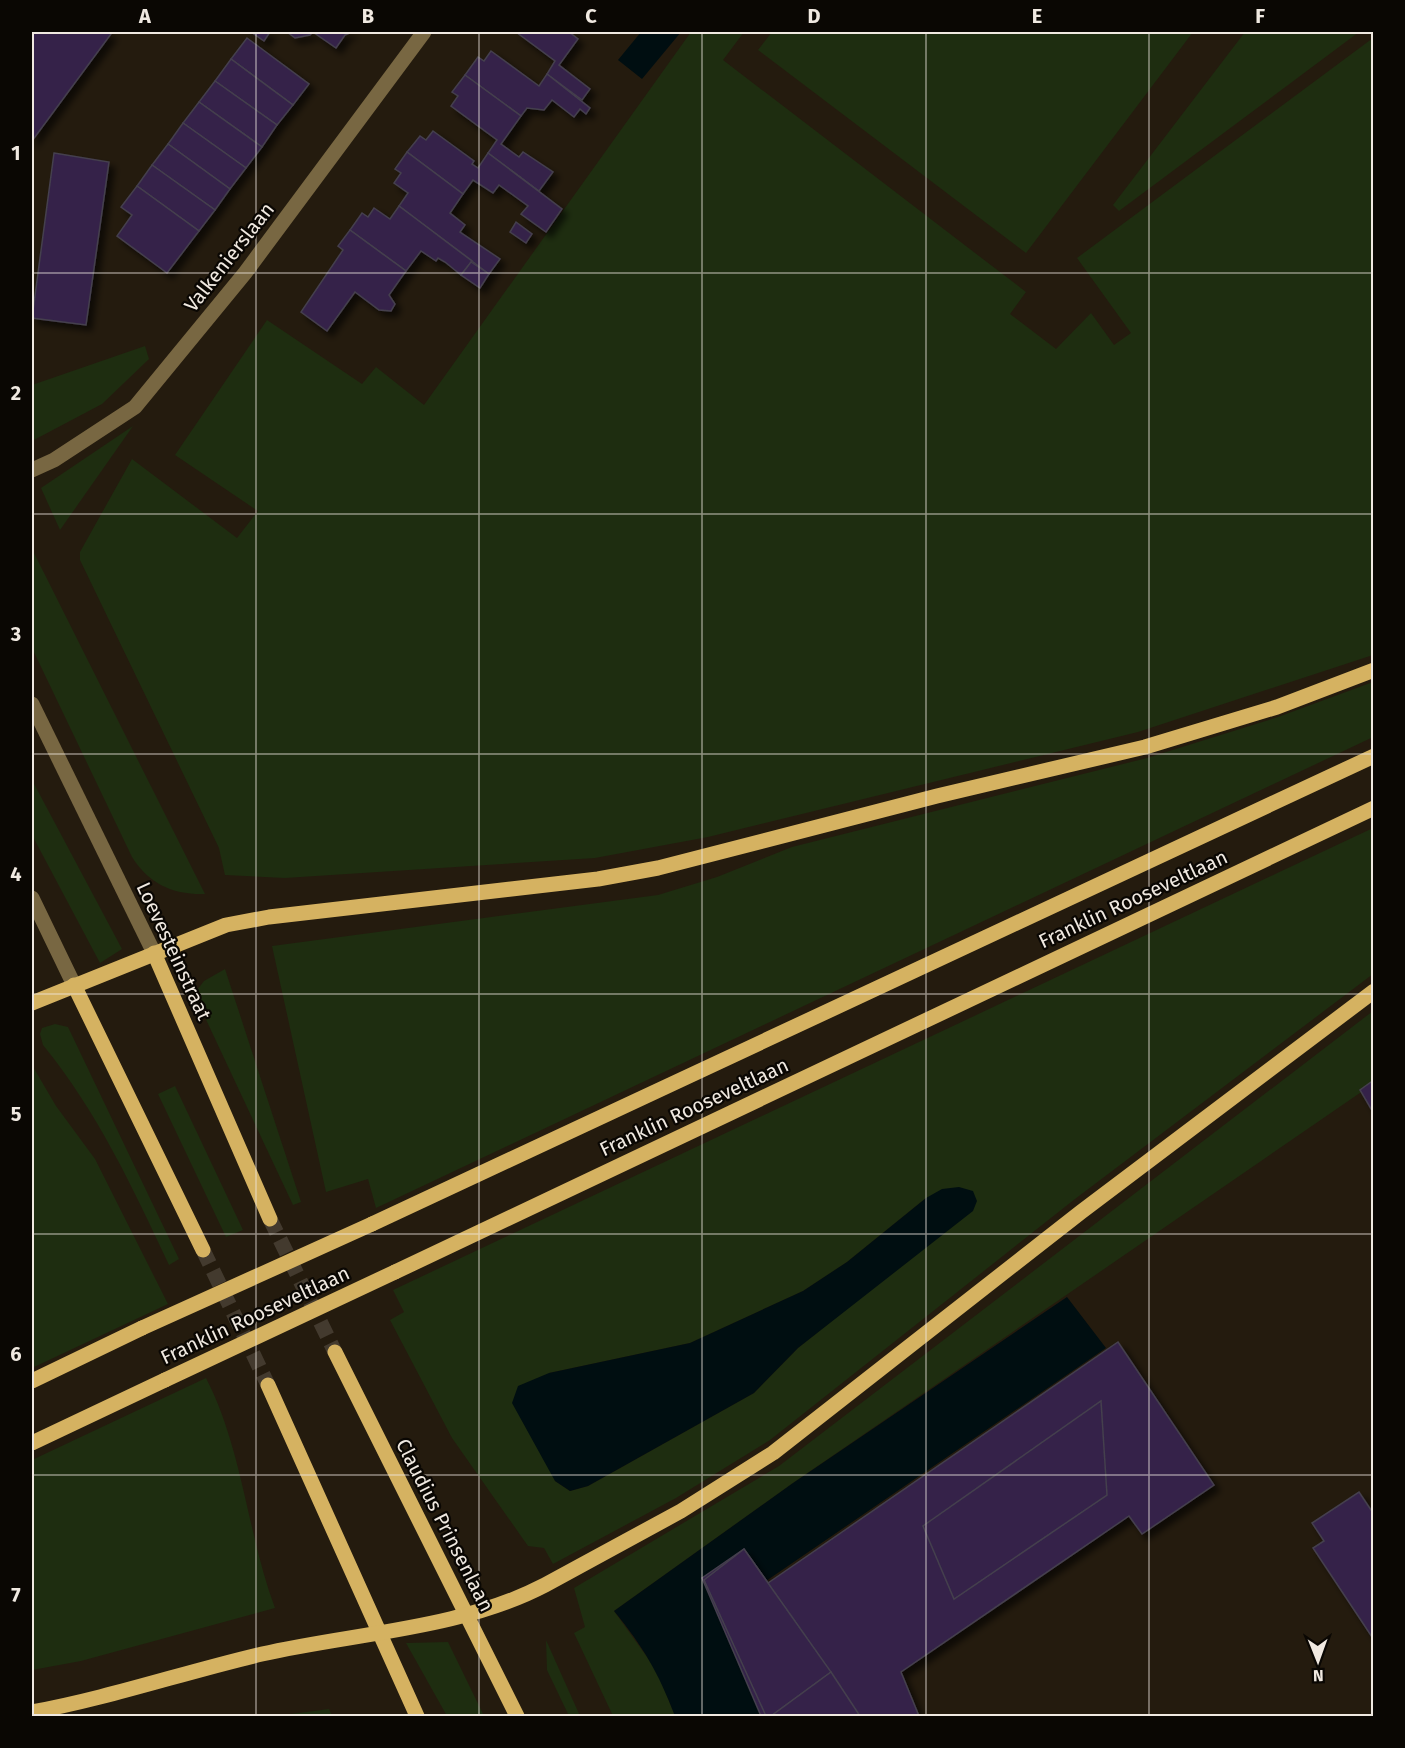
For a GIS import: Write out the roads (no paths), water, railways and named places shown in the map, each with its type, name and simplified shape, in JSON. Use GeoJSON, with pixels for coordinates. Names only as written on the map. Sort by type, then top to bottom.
{"type":"FeatureCollection","features":[{"type":"Feature","properties":{"kind":"main road"},"geometry":{"type":"LineString","coordinates":[[32,1003],[226,925],[269,917],[598,879],[658,868],[937,796],[1145,747],[1277,707],[1374,670]]}},
{"type":"Feature","properties":{"kind":"main road","name":"Franklin Rooseveltlaan"},"geometry":{"type":"LineString","coordinates":[[32,1381],[1374,756]]}},
{"type":"Feature","properties":{"kind":"main road","name":"Franklin Rooseveltlaan"},"geometry":{"type":"LineString","coordinates":[[32,1443],[1374,808]]}},
{"type":"Feature","properties":{"kind":"main road","name":"Loevesteinstraat"},"geometry":{"type":"LineString","coordinates":[[154,953],[270,1219]]}},
{"type":"Feature","properties":{"kind":"main road"},"geometry":{"type":"LineString","coordinates":[[75,985],[203,1250]]}},
{"type":"Feature","properties":{"kind":"main road"},"geometry":{"type":"LineString","coordinates":[[32,1712],[264,1654],[466,1615],[528,1594],[681,1511],[773,1453],[1080,1212],[1374,991]]}},
{"type":"Feature","properties":{"kind":"main road","name":"Claudius Prinsenlaan"},"geometry":{"type":"LineString","coordinates":[[335,1352],[516,1716]]}},
{"type":"Feature","properties":{"kind":"main road"},"geometry":{"type":"LineString","coordinates":[[268,1385],[377,1632],[417,1716]]}},
{"type":"Feature","properties":{"kind":"street","name":"Valkenierslaan"},"geometry":{"type":"LineString","coordinates":[[32,470],[54,460],[135,407],[245,273],[424,32]]}},
{"type":"Feature","properties":{"kind":"street","name":"Loevesteinstraat"},"geometry":{"type":"LineString","coordinates":[[32,704],[154,953]]}},
{"type":"Feature","properties":{"kind":"street"},"geometry":{"type":"LineString","coordinates":[[32,898],[75,985]]}},
{"type":"Feature","properties":{"kind":"tunnel"},"geometry":{"type":"LineString","coordinates":[[270,1219],[335,1352]]}},
{"type":"Feature","properties":{"kind":"tunnel"},"geometry":{"type":"LineString","coordinates":[[203,1250],[268,1385]]}}]}
